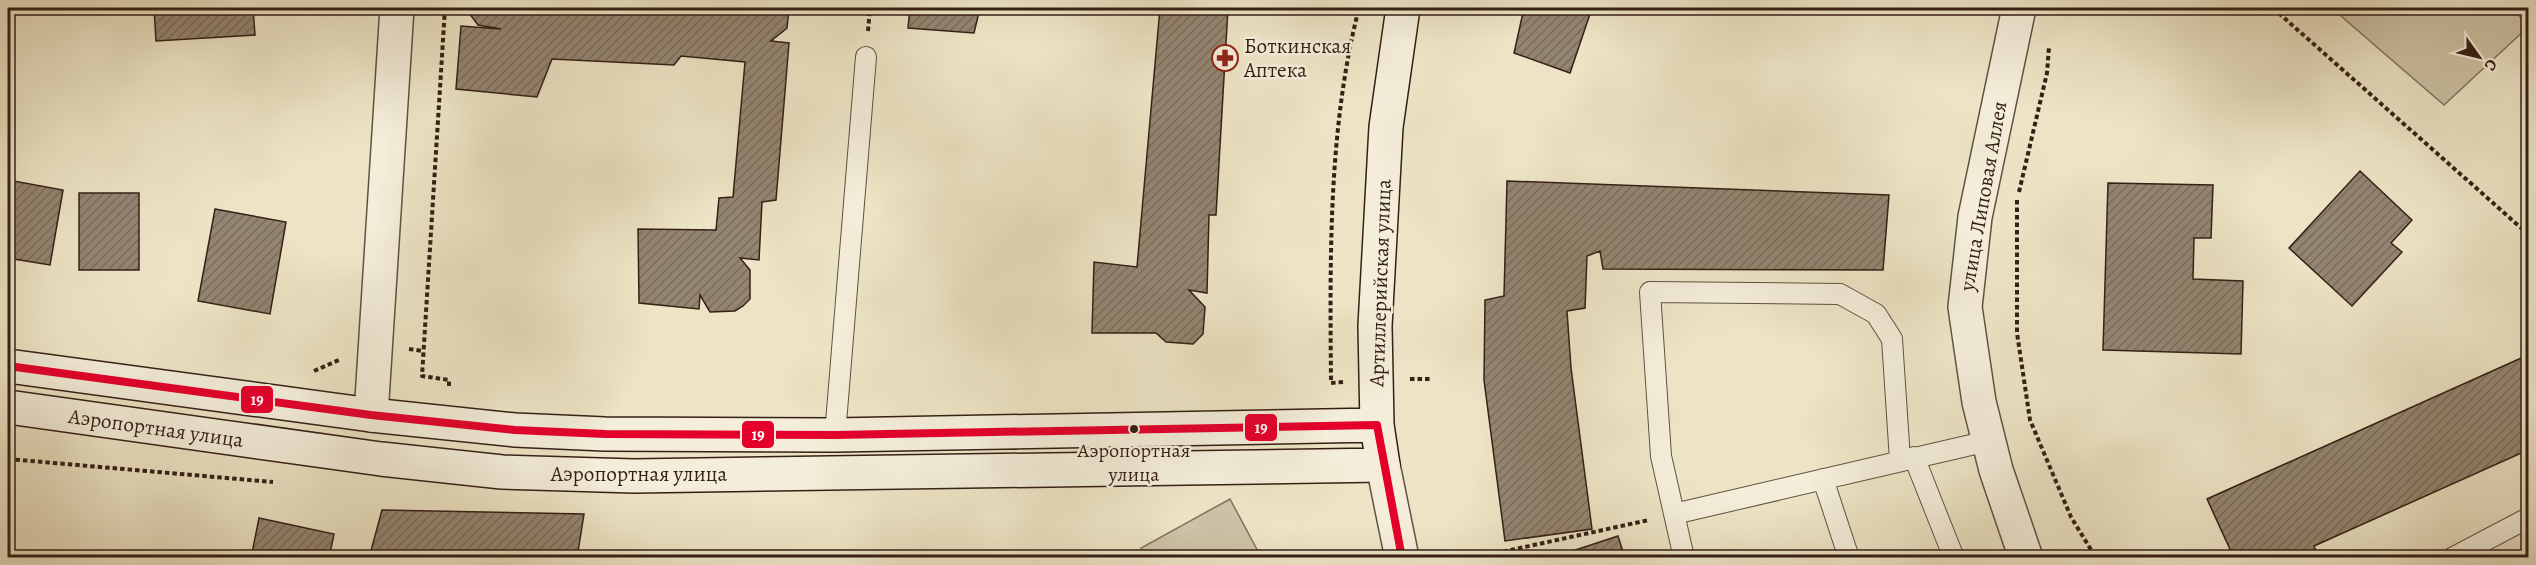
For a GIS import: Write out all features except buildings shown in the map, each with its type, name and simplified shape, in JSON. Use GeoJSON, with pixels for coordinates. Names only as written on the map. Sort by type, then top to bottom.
{"type":"FeatureCollection","features":[{"type":"Feature","properties":{"kind":"main road"},"geometry":{"type":"LineString","coordinates":[[371,415],[396,8]]}},
{"type":"Feature","properties":{"kind":"main road","name":"Артиллерийская улица"},"geometry":{"type":"LineString","coordinates":[[1402,558],[1377,425],[1375,326],[1386,127],[1403,8]]}},
{"type":"Feature","properties":{"kind":"main road","name":"улица Липовая Аллея"},"geometry":{"type":"LineString","coordinates":[[2019,8],[1975,217],[1965,307],[1979,402],[1988,441],[2026,558]]}},
{"type":"Feature","properties":{"kind":"main road","name":"Аэропортная улица"},"geometry":{"type":"LineString","coordinates":[[8,366],[371,415],[515,430],[606,434],[835,435],[1377,425]]}},
{"type":"Feature","properties":{"kind":"main road","name":"Аэропортная улица"},"geometry":{"type":"LineString","coordinates":[[8,407],[381,459],[502,472],[634,477],[1383,465]]}},
{"type":"Feature","properties":{"kind":"lane"},"geometry":{"type":"LineString","coordinates":[[835,435],[866,57]]}},
{"type":"Feature","properties":{"kind":"lane"},"geometry":{"type":"LineString","coordinates":[[1684,558],[1661,456],[1650,292],[1840,294],[1876,314],[1892,339],[1907,459],[1954,558]]}},
{"type":"Feature","properties":{"kind":"lane"},"geometry":{"type":"LineString","coordinates":[[1674,514],[1988,441]]}},
{"type":"Feature","properties":{"kind":"lane"},"geometry":{"type":"LineString","coordinates":[[1823,479],[1849,558]]}},
{"type":"Feature","properties":{"kind":"lane"},"geometry":{"type":"LineString","coordinates":[[2452,558],[2529,518]]}},
{"type":"Feature","properties":{"kind":"path"},"geometry":{"type":"LineString","coordinates":[[445,8],[422,376],[449,380],[447,423]]}},
{"type":"Feature","properties":{"kind":"path"},"geometry":{"type":"LineString","coordinates":[[1331,382],[1332,227],[1339,132],[1352,33],[1359,8]]}},
{"type":"Feature","properties":{"kind":"path"},"geometry":{"type":"LineString","coordinates":[[2273,8],[2529,234]]}},
{"type":"Feature","properties":{"kind":"path"},"geometry":{"type":"LineString","coordinates":[[2049,40],[2047,73],[2016,202],[2017,333],[2030,420],[2071,517],[2096,558]]}},
{"type":"Feature","properties":{"kind":"path"},"geometry":{"type":"LineString","coordinates":[[1474,558],[1674,514]]}},
{"type":"Feature","properties":{"kind":"shaded area"},"geometry":{"type":"Polygon","coordinates":[[[2350,8],[2513,8],[2528,27],[2444,105],[2341,16],[2350,8]]]}},
{"type":"Feature","properties":{"kind":"shaded area"},"geometry":{"type":"Polygon","coordinates":[[[1230,499],[1261,557],[1145,557],[1141,548],[1230,499]]]}},
{"type":"Feature","properties":{"kind":"transit line","name":"19"},"geometry":{"type":"LineString","coordinates":[[8,366],[371,415],[515,430],[605,434],[835,435],[1377,425],[1402,558]]}},
{"type":"Feature","properties":{"kind":"place","name":"Боткинская Аптека"},"geometry":{"type":"Point","coordinates":[1225,58]}},
{"type":"Feature","properties":{"kind":"place","name":"Аэропортная улица"},"geometry":{"type":"Point","coordinates":[1134,429]}}]}
